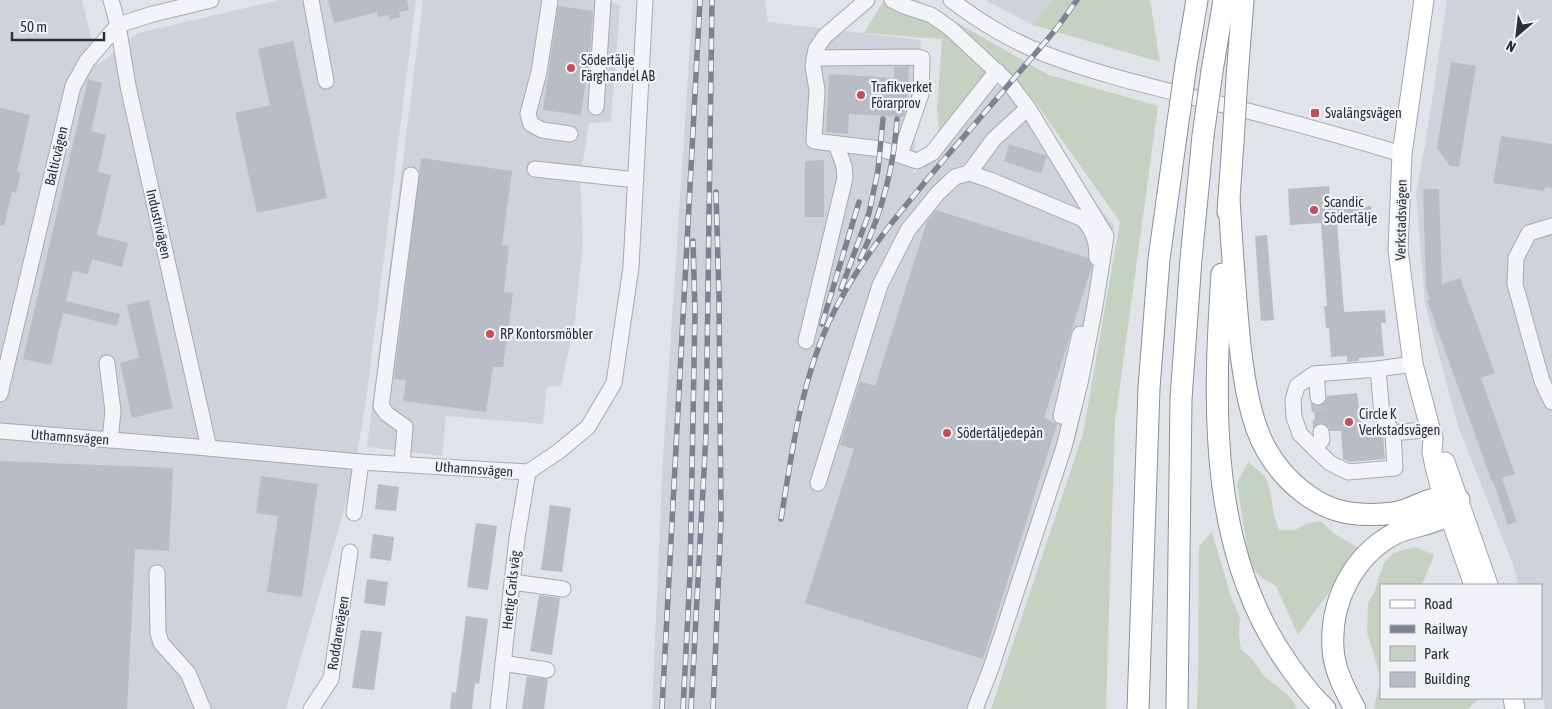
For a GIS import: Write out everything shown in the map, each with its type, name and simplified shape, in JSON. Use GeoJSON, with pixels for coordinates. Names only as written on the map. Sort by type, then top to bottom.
{"type":"FeatureCollection","features":[{"type":"Feature","properties":{"kind":"highway"},"geometry":{"type":"LineString","coordinates":[[1138,709],[1149,388],[1159,259],[1197,0]]}},
{"type":"Feature","properties":{"kind":"highway"},"geometry":{"type":"LineString","coordinates":[[1177,709],[1181,399],[1191,259],[1203,136],[1224,0]]}},
{"type":"Feature","properties":{"kind":"highway"},"geometry":{"type":"LineString","coordinates":[[1243,0],[1218,346],[1217,416],[1222,486],[1235,552],[1256,609],[1280,654],[1314,699],[1325,709]]}},
{"type":"Feature","properties":{"kind":"highway"},"geometry":{"type":"LineString","coordinates":[[1229,199],[1235,302],[1244,379],[1252,415],[1267,451],[1289,480],[1312,498],[1338,511],[1368,515],[1396,513],[1450,504]]}},
{"type":"Feature","properties":{"kind":"highway"},"geometry":{"type":"LineString","coordinates":[[1354,709],[1340,681],[1333,650],[1333,621],[1340,594],[1368,552],[1395,534],[1450,504]]}},
{"type":"Feature","properties":{"kind":"main road","name":"Verkstadsvägen"},"geometry":{"type":"LineString","coordinates":[[1424,0],[1402,154],[1398,250],[1413,364],[1432,434],[1432,452],[1435,467],[1488,584]]}},
{"type":"Feature","properties":{"kind":"main road","name":"Verkstadsvägen"},"geometry":{"type":"LineString","coordinates":[[1450,504],[1474,584]]}},
{"type":"Feature","properties":{"kind":"street","name":"Industrivägen"},"geometry":{"type":"LineString","coordinates":[[111,0],[118,25],[128,86],[209,448]]}},
{"type":"Feature","properties":{"kind":"street"},"geometry":{"type":"LineString","coordinates":[[118,25],[153,14],[211,0]]}},
{"type":"Feature","properties":{"kind":"street"},"geometry":{"type":"LineString","coordinates":[[312,0],[326,81]]}},
{"type":"Feature","properties":{"kind":"street"},"geometry":{"type":"LineString","coordinates":[[550,0],[539,72],[528,114],[531,124],[542,130],[570,134]]}},
{"type":"Feature","properties":{"kind":"street"},"geometry":{"type":"LineString","coordinates":[[596,107],[603,0]]}},
{"type":"Feature","properties":{"kind":"street","name":"Uthamnsvägen"},"geometry":{"type":"LineString","coordinates":[[0,431],[361,462],[528,472],[558,452],[588,427],[614,383],[631,267],[645,0]]}},
{"type":"Feature","properties":{"kind":"street"},"geometry":{"type":"LineString","coordinates":[[892,0],[931,15],[951,28],[1010,84],[1028,108],[1106,236],[1096,306],[1064,447],[991,668],[975,709]]}},
{"type":"Feature","properties":{"kind":"street"},"geometry":{"type":"LineString","coordinates":[[951,0],[1002,34],[1044,54],[1118,78],[1262,114],[1402,154]]}},
{"type":"Feature","properties":{"kind":"street"},"geometry":{"type":"LineString","coordinates":[[859,3],[824,36],[816,50],[814,58],[817,90],[814,141],[881,148],[917,161],[932,153],[997,71]]}},
{"type":"Feature","properties":{"kind":"street","name":"Balticvägen"},"geometry":{"type":"LineString","coordinates":[[0,394],[72,86],[86,61],[118,25]]}},
{"type":"Feature","properties":{"kind":"street"},"geometry":{"type":"LineString","coordinates":[[814,58],[922,58],[922,94],[900,155]]}},
{"type":"Feature","properties":{"kind":"street"},"geometry":{"type":"LineString","coordinates":[[969,173],[994,139],[1028,108]]}},
{"type":"Feature","properties":{"kind":"street"},"geometry":{"type":"LineString","coordinates":[[806,341],[845,178],[844,166],[836,144]]}},
{"type":"Feature","properties":{"kind":"street"},"geometry":{"type":"LineString","coordinates":[[535,168],[636,180]]}},
{"type":"Feature","properties":{"kind":"street"},"geometry":{"type":"LineString","coordinates":[[818,483],[880,285],[892,258],[908,230],[938,193],[955,177],[969,173],[1082,219],[1092,230],[1097,247],[1097,264],[1061,416]]}},
{"type":"Feature","properties":{"kind":"street"},"geometry":{"type":"LineString","coordinates":[[402,464],[405,428],[386,414],[381,406],[411,175]]}},
{"type":"Feature","properties":{"kind":"street"},"geometry":{"type":"LineString","coordinates":[[1552,226],[1529,233],[1516,258],[1515,284],[1542,381],[1552,402]]}},
{"type":"Feature","properties":{"kind":"street"},"geometry":{"type":"LineString","coordinates":[[107,363],[113,411],[110,440]]}},
{"type":"Feature","properties":{"kind":"street"},"geometry":{"type":"LineString","coordinates":[[1378,369],[1382,415],[1393,433],[1395,468],[1348,472],[1330,463],[1300,434],[1294,417],[1292,400],[1297,386],[1316,374],[1413,364]]}},
{"type":"Feature","properties":{"kind":"street"},"geometry":{"type":"LineString","coordinates":[[1316,374],[1318,397]]}},
{"type":"Feature","properties":{"kind":"street"},"geometry":{"type":"LineString","coordinates":[[1314,448],[1322,440],[1321,432]]}},
{"type":"Feature","properties":{"kind":"street"},"geometry":{"type":"LineString","coordinates":[[1393,433],[1432,434]]}},
{"type":"Feature","properties":{"kind":"street"},"geometry":{"type":"LineString","coordinates":[[354,513],[361,462]]}},
{"type":"Feature","properties":{"kind":"street","name":"Hertig Carls väg"},"geometry":{"type":"LineString","coordinates":[[498,709],[517,538],[528,472]]}},
{"type":"Feature","properties":{"kind":"street","name":"Roddarevägen"},"geometry":{"type":"LineString","coordinates":[[311,709],[331,679],[350,552]]}},
{"type":"Feature","properties":{"kind":"street"},"geometry":{"type":"LineString","coordinates":[[157,573],[158,633],[160,644],[188,672],[203,709]]}},
{"type":"Feature","properties":{"kind":"street"},"geometry":{"type":"LineString","coordinates":[[512,582],[562,585]]}},
{"type":"Feature","properties":{"kind":"street"},"geometry":{"type":"LineString","coordinates":[[503,663],[547,670]]}},
{"type":"Feature","properties":{"kind":"shaded area"},"geometry":{"type":"Polygon","coordinates":[[[0,0],[82,0],[98,65],[138,33],[280,0],[416,0],[366,401],[353,479],[286,709],[0,709],[0,0]]]}},
{"type":"Feature","properties":{"kind":"shaded area"},"geometry":{"type":"Polygon","coordinates":[[[423,0],[608,0],[620,6],[611,122],[589,123],[580,178],[583,241],[575,320],[561,386],[547,387],[543,424],[446,416],[442,456],[367,447],[423,0]]]}},
{"type":"Feature","properties":{"kind":"shaded area"},"geometry":{"type":"Polygon","coordinates":[[[693,0],[765,0],[768,22],[921,40],[913,174],[933,158],[992,88],[1002,86],[1010,91],[1114,226],[1078,431],[985,709],[652,709],[663,456],[693,0]]]}},
{"type":"Feature","properties":{"kind":"shaded area"},"geometry":{"type":"Polygon","coordinates":[[[985,0],[1052,0],[1033,25],[985,0]]]}},
{"type":"Feature","properties":{"kind":"shaded area"},"geometry":{"type":"Polygon","coordinates":[[[1447,0],[1552,0],[1552,709],[1545,709],[1542,685],[1542,584],[1518,584],[1514,567],[1459,429],[1425,304],[1416,193],[1447,0]]]}},
{"type":"Feature","properties":{"kind":"green space"},"geometry":{"type":"Polygon","coordinates":[[[884,0],[917,0],[1049,75],[1158,106],[1115,422],[1106,709],[991,709],[1083,434],[1120,222],[1035,102],[1002,65],[939,132],[937,110],[942,39],[864,33],[884,0]]]}},
{"type":"Feature","properties":{"kind":"green space"},"geometry":{"type":"Polygon","coordinates":[[[1052,0],[1150,0],[1160,62],[1033,25],[1052,0]]]}},
{"type":"Feature","properties":{"kind":"green space"},"geometry":{"type":"Polygon","coordinates":[[[1248,462],[1265,476],[1279,530],[1295,530],[1308,523],[1320,521],[1335,534],[1360,549],[1298,635],[1276,586],[1262,578],[1250,566],[1237,483],[1248,462]]]}},
{"type":"Feature","properties":{"kind":"green space"},"geometry":{"type":"Polygon","coordinates":[[[1212,532],[1231,597],[1240,618],[1239,634],[1241,649],[1253,660],[1263,675],[1288,695],[1298,709],[1197,709],[1199,546],[1212,532]]]}},
{"type":"Feature","properties":{"kind":"green space"},"geometry":{"type":"Polygon","coordinates":[[[1415,547],[1434,555],[1422,584],[1380,584],[1380,676],[1367,632],[1368,603],[1385,562],[1393,553],[1415,547]]]}},
{"type":"Feature","properties":{"kind":"green space"},"geometry":{"type":"Polygon","coordinates":[[[1380,685],[1380,699],[1479,699],[1468,709],[1375,709],[1374,706],[1380,685]]]}},
{"type":"Feature","properties":{"kind":"building"},"geometry":{"type":"Polygon","coordinates":[[[328,0],[407,0],[409,10],[399,12],[400,17],[390,20],[389,15],[378,17],[377,12],[334,23],[328,0]]]}},
{"type":"Feature","properties":{"kind":"building","name":"Södertälje Färghandel AB"},"geometry":{"type":"Polygon","coordinates":[[[558,6],[593,11],[588,80],[586,80],[581,115],[543,110],[558,6]]]}},
{"type":"Feature","properties":{"kind":"building"},"geometry":{"type":"Polygon","coordinates":[[[293,41],[327,198],[257,213],[235,113],[270,105],[258,49],[293,41]]]}},
{"type":"Feature","properties":{"kind":"building"},"geometry":{"type":"Polygon","coordinates":[[[1451,62],[1476,66],[1459,167],[1450,166],[1437,148],[1451,62]]]}},
{"type":"Feature","properties":{"kind":"building"},"geometry":{"type":"Polygon","coordinates":[[[909,66],[907,106],[903,117],[849,114],[848,134],[826,132],[829,74],[894,78],[894,67],[909,66]]]}},
{"type":"Feature","properties":{"kind":"building"},"geometry":{"type":"Polygon","coordinates":[[[88,79],[102,83],[91,131],[106,135],[98,172],[111,175],[97,235],[128,243],[122,267],[92,259],[88,274],[73,271],[66,301],[120,314],[117,326],[63,313],[51,365],[23,359],[88,79]]]}},
{"type":"Feature","properties":{"kind":"building"},"geometry":{"type":"Polygon","coordinates":[[[0,108],[30,115],[17,172],[21,173],[16,193],[12,192],[4,226],[0,225],[0,108]]]}},
{"type":"Feature","properties":{"kind":"building"},"geometry":{"type":"Polygon","coordinates":[[[1501,136],[1552,144],[1552,188],[1545,187],[1544,191],[1493,183],[1501,136]]]}},
{"type":"Feature","properties":{"kind":"building"},"geometry":{"type":"Polygon","coordinates":[[[1009,144],[1047,156],[1041,174],[1004,161],[1009,144]]]}},
{"type":"Feature","properties":{"kind":"building"},"geometry":{"type":"Polygon","coordinates":[[[421,158],[512,171],[502,245],[509,246],[504,292],[513,293],[503,367],[493,367],[486,412],[403,401],[406,380],[394,379],[421,158]]]}},
{"type":"Feature","properties":{"kind":"building"},"geometry":{"type":"Polygon","coordinates":[[[824,160],[824,217],[805,217],[805,161],[824,160]]]}},
{"type":"Feature","properties":{"kind":"building"},"geometry":{"type":"Polygon","coordinates":[[[1329,186],[1330,198],[1363,196],[1363,207],[1371,206],[1372,220],[1337,223],[1344,312],[1385,310],[1386,323],[1381,323],[1384,356],[1359,358],[1359,361],[1347,362],[1347,356],[1331,357],[1329,328],[1326,328],[1324,306],[1327,306],[1321,223],[1290,225],[1288,189],[1329,186]]]}},
{"type":"Feature","properties":{"kind":"building"},"geometry":{"type":"Polygon","coordinates":[[[1423,189],[1439,189],[1442,284],[1460,278],[1495,373],[1481,378],[1515,474],[1502,478],[1517,522],[1508,525],[1427,300],[1430,299],[1426,288],[1423,189]]]}},
{"type":"Feature","properties":{"kind":"building","name":"Södertäljedepån"},"geometry":{"type":"Polygon","coordinates":[[[936,210],[1088,258],[1092,266],[1044,418],[1057,424],[983,659],[805,603],[854,449],[840,445],[860,381],[875,386],[927,221],[936,210]]]}},
{"type":"Feature","properties":{"kind":"building"},"geometry":{"type":"Polygon","coordinates":[[[1267,235],[1274,320],[1261,321],[1255,236],[1267,235]]]}},
{"type":"Feature","properties":{"kind":"building"},"geometry":{"type":"Polygon","coordinates":[[[149,300],[173,408],[132,418],[120,363],[139,358],[127,305],[149,300]]]}},
{"type":"Feature","properties":{"kind":"building"},"geometry":{"type":"Polygon","coordinates":[[[1357,393],[1363,436],[1383,434],[1385,459],[1350,462],[1343,459],[1341,431],[1330,431],[1329,427],[1324,423],[1315,425],[1314,405],[1323,405],[1327,396],[1357,393]]]}},
{"type":"Feature","properties":{"kind":"building"},"geometry":{"type":"Polygon","coordinates":[[[0,461],[173,468],[169,551],[135,549],[127,709],[0,709],[0,461]]]}},
{"type":"Feature","properties":{"kind":"building"},"geometry":{"type":"Polygon","coordinates":[[[261,476],[318,484],[302,597],[267,592],[278,516],[256,513],[261,476]]]}},
{"type":"Feature","properties":{"kind":"building"},"geometry":{"type":"Polygon","coordinates":[[[378,484],[399,487],[396,511],[375,509],[378,484]]]}},
{"type":"Feature","properties":{"kind":"building"},"geometry":{"type":"Polygon","coordinates":[[[550,505],[571,508],[562,572],[541,570],[550,505]]]}},
{"type":"Feature","properties":{"kind":"building"},"geometry":{"type":"Polygon","coordinates":[[[476,523],[497,526],[488,590],[467,587],[476,523]]]}},
{"type":"Feature","properties":{"kind":"building"},"geometry":{"type":"Polygon","coordinates":[[[373,534],[394,537],[391,561],[370,558],[373,534]]]}},
{"type":"Feature","properties":{"kind":"building"},"geometry":{"type":"Polygon","coordinates":[[[367,579],[388,582],[385,606],[364,603],[367,579]]]}},
{"type":"Feature","properties":{"kind":"building"},"geometry":{"type":"Polygon","coordinates":[[[539,595],[560,598],[552,655],[530,651],[539,595]]]}},
{"type":"Feature","properties":{"kind":"building"},"geometry":{"type":"Polygon","coordinates":[[[466,616],[488,619],[479,684],[475,683],[472,709],[450,709],[452,692],[456,693],[466,616]]]}},
{"type":"Feature","properties":{"kind":"building"},"geometry":{"type":"Polygon","coordinates":[[[361,630],[382,632],[374,690],[352,688],[361,630]]]}},
{"type":"Feature","properties":{"kind":"building"},"geometry":{"type":"Polygon","coordinates":[[[527,676],[548,679],[544,709],[522,709],[527,676]]]}},
{"type":"Feature","properties":{"kind":"tunnel"},"geometry":{"type":"LineString","coordinates":[[1318,397],[1321,432]]}},
{"type":"Feature","properties":{"kind":"railway"},"geometry":{"type":"LineString","coordinates":[[662,709],[700,0]]}},
{"type":"Feature","properties":{"kind":"railway"},"geometry":{"type":"LineString","coordinates":[[691,709],[706,434],[712,0]]}},
{"type":"Feature","properties":{"kind":"railway"},"geometry":{"type":"LineString","coordinates":[[781,519],[793,445],[810,371],[818,347],[840,300],[884,232],[1057,28],[1077,0]]}},
{"type":"Feature","properties":{"kind":"railway"},"geometry":{"type":"LineString","coordinates":[[841,289],[869,213],[878,170],[883,119]]}},
{"type":"Feature","properties":{"kind":"railway"},"geometry":{"type":"LineString","coordinates":[[860,259],[874,226],[890,174],[897,119]]}},
{"type":"Feature","properties":{"kind":"railway"},"geometry":{"type":"LineString","coordinates":[[713,709],[721,519],[716,192]]}},
{"type":"Feature","properties":{"kind":"railway"},"geometry":{"type":"LineString","coordinates":[[822,324],[859,202]]}},
{"type":"Feature","properties":{"kind":"railway"},"geometry":{"type":"LineString","coordinates":[[683,709],[690,574],[695,312],[693,241]]}},
{"type":"Feature","properties":{"kind":"place","name":"Södertälje Färghandel AB"},"geometry":{"type":"Point","coordinates":[571,68]}},
{"type":"Feature","properties":{"kind":"place","name":"Trafikverket Förarprov"},"geometry":{"type":"Point","coordinates":[861,95]}},
{"type":"Feature","properties":{"kind":"place","name":"Svalängsvägen"},"geometry":{"type":"Point","coordinates":[1315,113]}},
{"type":"Feature","properties":{"kind":"place","name":"Scandic Södertälje"},"geometry":{"type":"Point","coordinates":[1314,210]}},
{"type":"Feature","properties":{"kind":"place","name":"RP Kontorsmöbler"},"geometry":{"type":"Point","coordinates":[490,334]}},
{"type":"Feature","properties":{"kind":"place","name":"Circle K Verkstadsvägen"},"geometry":{"type":"Point","coordinates":[1349,422]}},
{"type":"Feature","properties":{"kind":"place","name":"Södertäljedepån"},"geometry":{"type":"Point","coordinates":[947,433]}}]}
